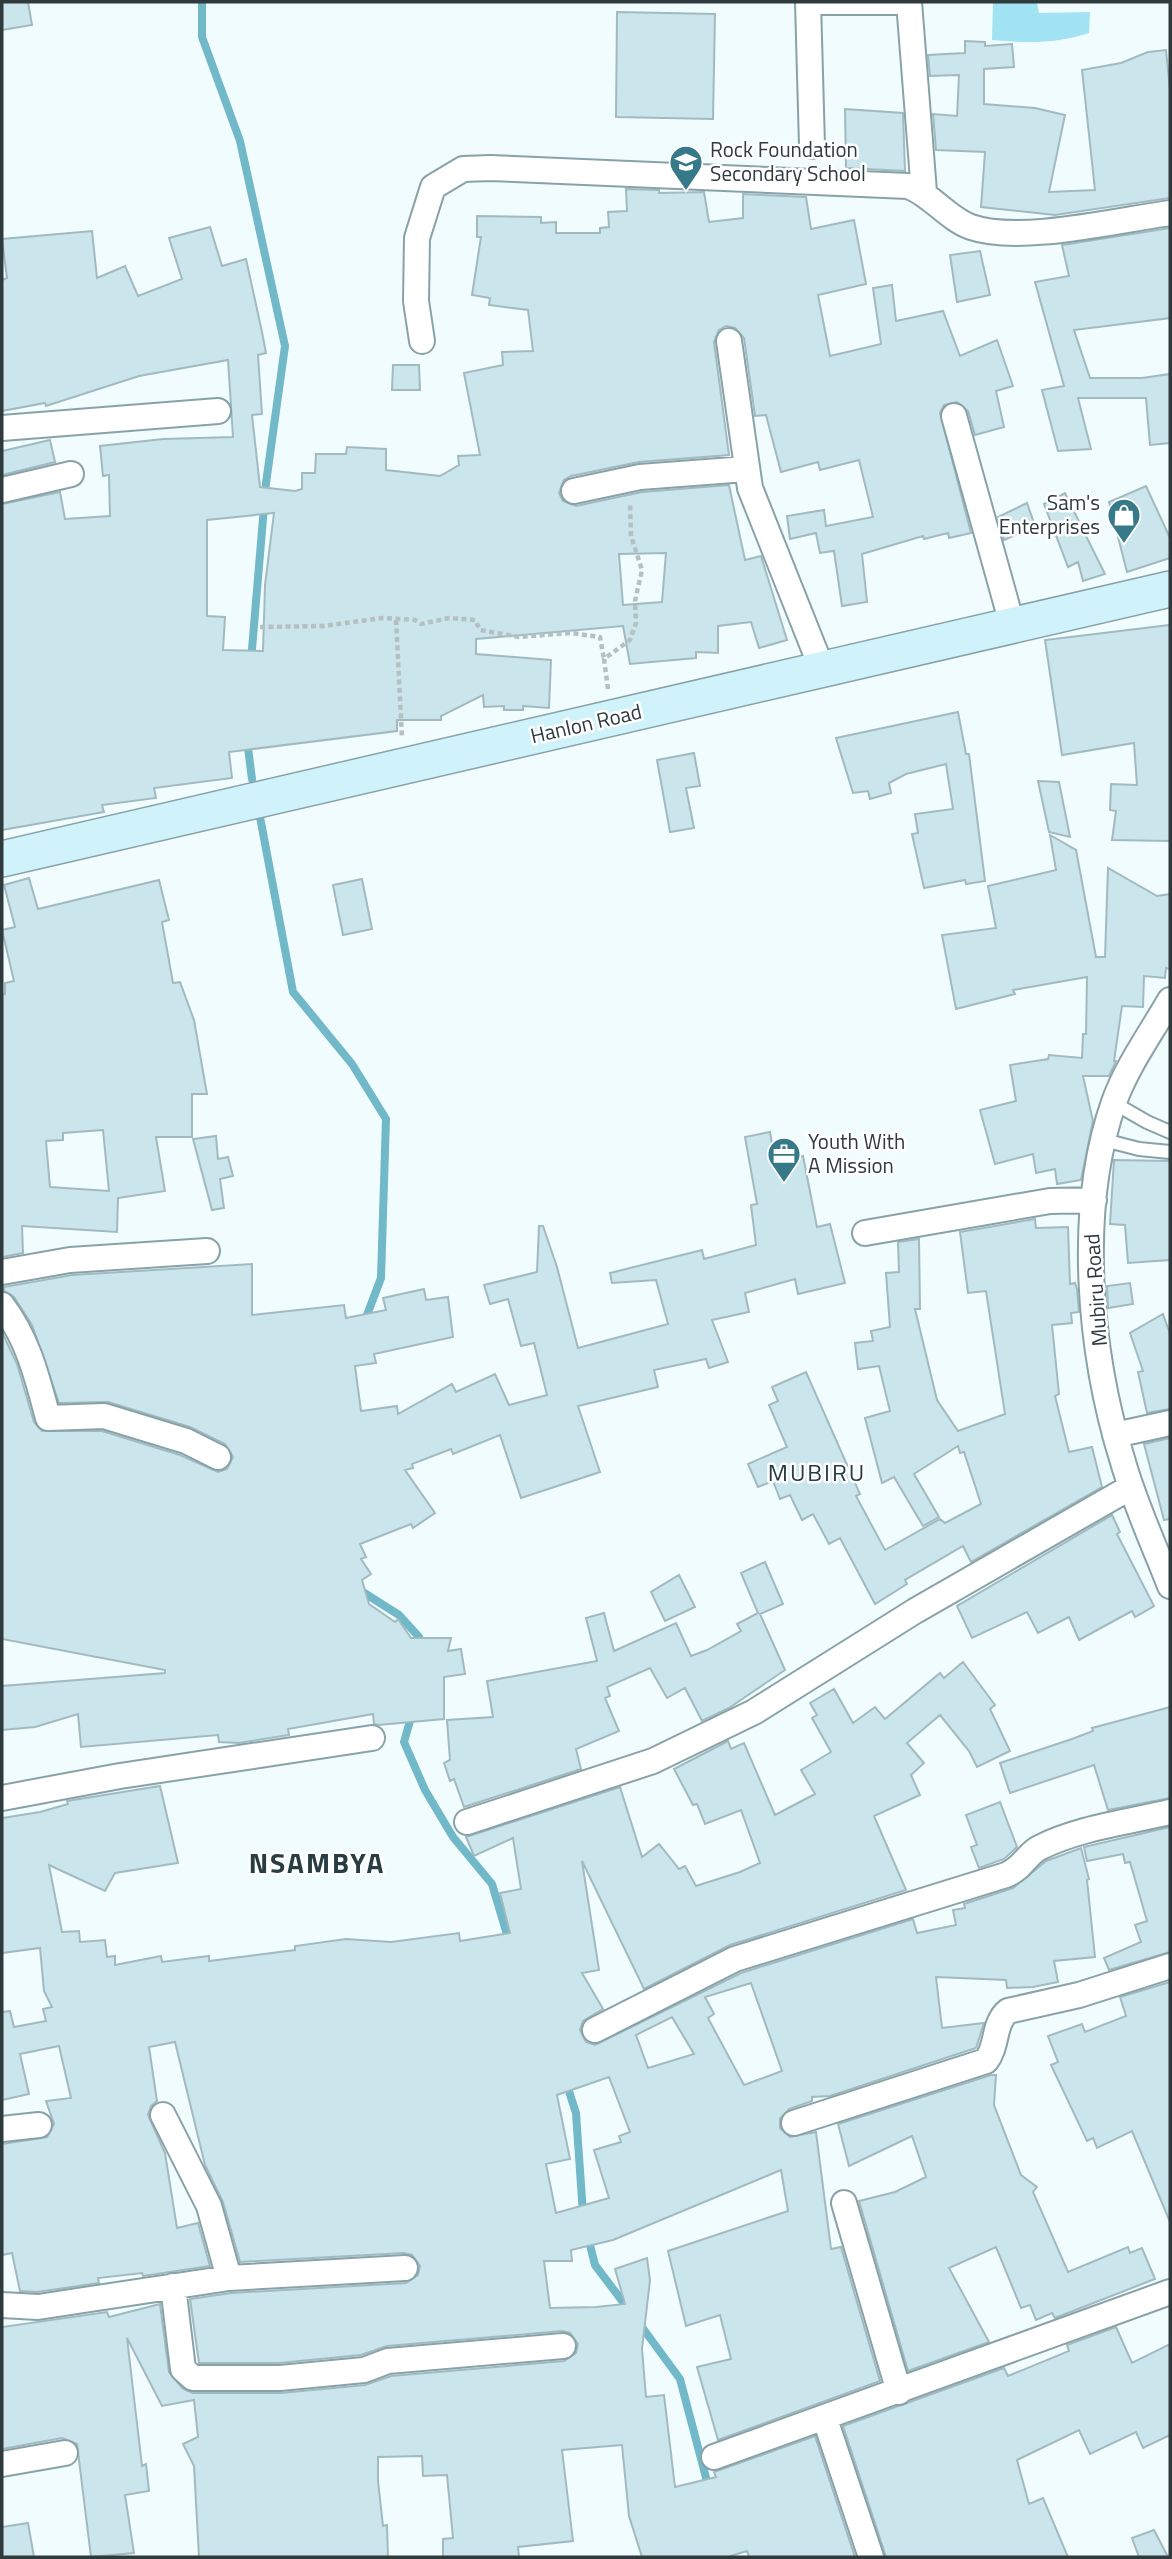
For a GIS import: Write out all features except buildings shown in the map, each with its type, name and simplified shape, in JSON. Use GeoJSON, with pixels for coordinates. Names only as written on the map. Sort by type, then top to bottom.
{"type":"FeatureCollection","features":[{"type":"Feature","properties":{"kind":"main road","name":"Hanlon Road"},"geometry":{"type":"LineString","coordinates":[[2,859],[1170,589]]}},
{"type":"Feature","properties":{"kind":"street"},"geometry":{"type":"LineString","coordinates":[[812,146],[808,2],[909,2],[924,192]]}},
{"type":"Feature","properties":{"kind":"street"},"geometry":{"type":"LineString","coordinates":[[422,341],[416,301],[417,238],[433,187],[463,169],[530,169],[581,174],[649,173],[908,186],[924,192],[969,226],[990,231],[1040,231],[1170,213]]}},
{"type":"Feature","properties":{"kind":"street"},"geometry":{"type":"LineString","coordinates":[[729,341],[746,469],[753,499],[822,669]]}},
{"type":"Feature","properties":{"kind":"street"},"geometry":{"type":"LineString","coordinates":[[2,428],[218,411]]}},
{"type":"Feature","properties":{"kind":"street"},"geometry":{"type":"LineString","coordinates":[[954,416],[1012,624]]}},
{"type":"Feature","properties":{"kind":"street"},"geometry":{"type":"LineString","coordinates":[[574,491],[686,472],[746,469]]}},
{"type":"Feature","properties":{"kind":"street"},"geometry":{"type":"LineString","coordinates":[[2,490],[71,474]]}},
{"type":"Feature","properties":{"kind":"street","name":"Mubiru Road"},"geometry":{"type":"LineString","coordinates":[[1170,1000],[1122,1083],[1114,1102],[1104,1140],[1094,1200],[1092,1285],[1100,1359],[1115,1435],[1131,1487],[1170,1586]]}},
{"type":"Feature","properties":{"kind":"street"},"geometry":{"type":"LineString","coordinates":[[865,1233],[1049,1201],[1094,1200]]}},
{"type":"Feature","properties":{"kind":"street"},"geometry":{"type":"LineString","coordinates":[[2,1272],[70,1260],[207,1251]]}},
{"type":"Feature","properties":{"kind":"street"},"geometry":{"type":"LineString","coordinates":[[2,1306],[17,1325],[31,1356],[48,1418],[104,1416],[186,1441],[218,1457]]}},
{"type":"Feature","properties":{"kind":"street"},"geometry":{"type":"LineString","coordinates":[[1115,1435],[1170,1423]]}},
{"type":"Feature","properties":{"kind":"street"},"geometry":{"type":"LineString","coordinates":[[467,1822],[663,1758],[743,1718],[915,1611],[1131,1487]]}},
{"type":"Feature","properties":{"kind":"street"},"geometry":{"type":"LineString","coordinates":[[2,1798],[120,1776],[372,1738]]}},
{"type":"Feature","properties":{"kind":"street"},"geometry":{"type":"LineString","coordinates":[[594,2030],[735,1958],[1006,1875],[1019,1870],[1037,1849],[1056,1842],[1170,1812]]}},
{"type":"Feature","properties":{"kind":"street"},"geometry":{"type":"LineString","coordinates":[[794,2123],[986,2061],[991,2054],[1002,2015],[1008,2011],[1079,1995],[1170,1966]]}},
{"type":"Feature","properties":{"kind":"street"},"geometry":{"type":"LineString","coordinates":[[163,2115],[209,2206],[229,2278]]}},
{"type":"Feature","properties":{"kind":"street"},"geometry":{"type":"LineString","coordinates":[[2,2129],[39,2125]]}},
{"type":"Feature","properties":{"kind":"street"},"geometry":{"type":"LineString","coordinates":[[844,2203],[899,2392]]}},
{"type":"Feature","properties":{"kind":"street"},"geometry":{"type":"LineString","coordinates":[[2,2305],[38,2307],[229,2278],[405,2268]]}},
{"type":"Feature","properties":{"kind":"street"},"geometry":{"type":"LineString","coordinates":[[173,2286],[183,2370],[193,2378],[280,2378],[364,2370],[388,2361],[563,2346]]}},
{"type":"Feature","properties":{"kind":"street"},"geometry":{"type":"LineString","coordinates":[[714,2457],[1170,2292]]}},
{"type":"Feature","properties":{"kind":"street"},"geometry":{"type":"LineString","coordinates":[[825,2419],[871,2557]]}},
{"type":"Feature","properties":{"kind":"street"},"geometry":{"type":"LineString","coordinates":[[2,2464],[65,2453]]}},
{"type":"Feature","properties":{"kind":"lane"},"geometry":{"type":"LineString","coordinates":[[1114,1102],[1170,1132]]}},
{"type":"Feature","properties":{"kind":"lane"},"geometry":{"type":"LineString","coordinates":[[1104,1140],[1139,1149],[1170,1152]]}},
{"type":"Feature","properties":{"kind":"path"},"geometry":{"type":"LineString","coordinates":[[604,659],[630,640],[636,623],[635,601],[642,570],[631,536],[629,480]]}},
{"type":"Feature","properties":{"kind":"path"},"geometry":{"type":"LineString","coordinates":[[260,627],[323,626],[383,618],[415,620],[421,624],[449,618],[475,620],[480,630],[519,637],[571,633],[600,637],[613,718]]}},
{"type":"Feature","properties":{"kind":"path"},"geometry":{"type":"LineString","coordinates":[[396,620],[402,692],[402,766]]}},
{"type":"Feature","properties":{"kind":"shaded area"},"geometry":{"type":"Polygon","coordinates":[[[993,2],[1037,2],[1039,13],[1090,12],[1089,33],[1041,42],[992,40],[993,2]]]}},
{"type":"Feature","properties":{"kind":"waterway"},"geometry":{"type":"LineString","coordinates":[[202,2],[202,37],[240,141],[285,346],[266,483],[251,661]]}},
{"type":"Feature","properties":{"kind":"waterway"},"geometry":{"type":"LineString","coordinates":[[247,740],[252,779]]}},
{"type":"Feature","properties":{"kind":"waterway"},"geometry":{"type":"LineString","coordinates":[[260,817],[293,992],[352,1064],[386,1119],[381,1278],[364,1323]]}},
{"type":"Feature","properties":{"kind":"waterway"},"geometry":{"type":"LineString","coordinates":[[358,1589],[399,1615],[419,1637],[419,1647]]}},
{"type":"Feature","properties":{"kind":"waterway"},"geometry":{"type":"LineString","coordinates":[[412,1714],[404,1742],[425,1790],[453,1837],[492,1884],[509,1941]]}},
{"type":"Feature","properties":{"kind":"waterway"},"geometry":{"type":"LineString","coordinates":[[566,2082],[576,2113],[583,2214]]}},
{"type":"Feature","properties":{"kind":"waterway"},"geometry":{"type":"LineString","coordinates":[[588,2237],[595,2265],[629,2310]]}},
{"type":"Feature","properties":{"kind":"waterway"},"geometry":{"type":"LineString","coordinates":[[639,2323],[680,2379],[709,2489]]}},
{"type":"Feature","properties":{"kind":"place","name":"Rock Foundation Secondary School"},"geometry":{"type":"Point","coordinates":[686,192]}},
{"type":"Feature","properties":{"kind":"place","name":"Sam's Enterprises"},"geometry":{"type":"Point","coordinates":[1124,545]}},
{"type":"Feature","properties":{"kind":"place","name":"Youth With A Mission"},"geometry":{"type":"Point","coordinates":[784,1184]}},
{"type":"Feature","properties":{"kind":"district","name":"MUBIRU"},"geometry":{"type":"Point","coordinates":[817,1473]}},
{"type":"Feature","properties":{"kind":"district","name":"NSAMBYA"},"geometry":{"type":"Point","coordinates":[317,1863]}}]}
